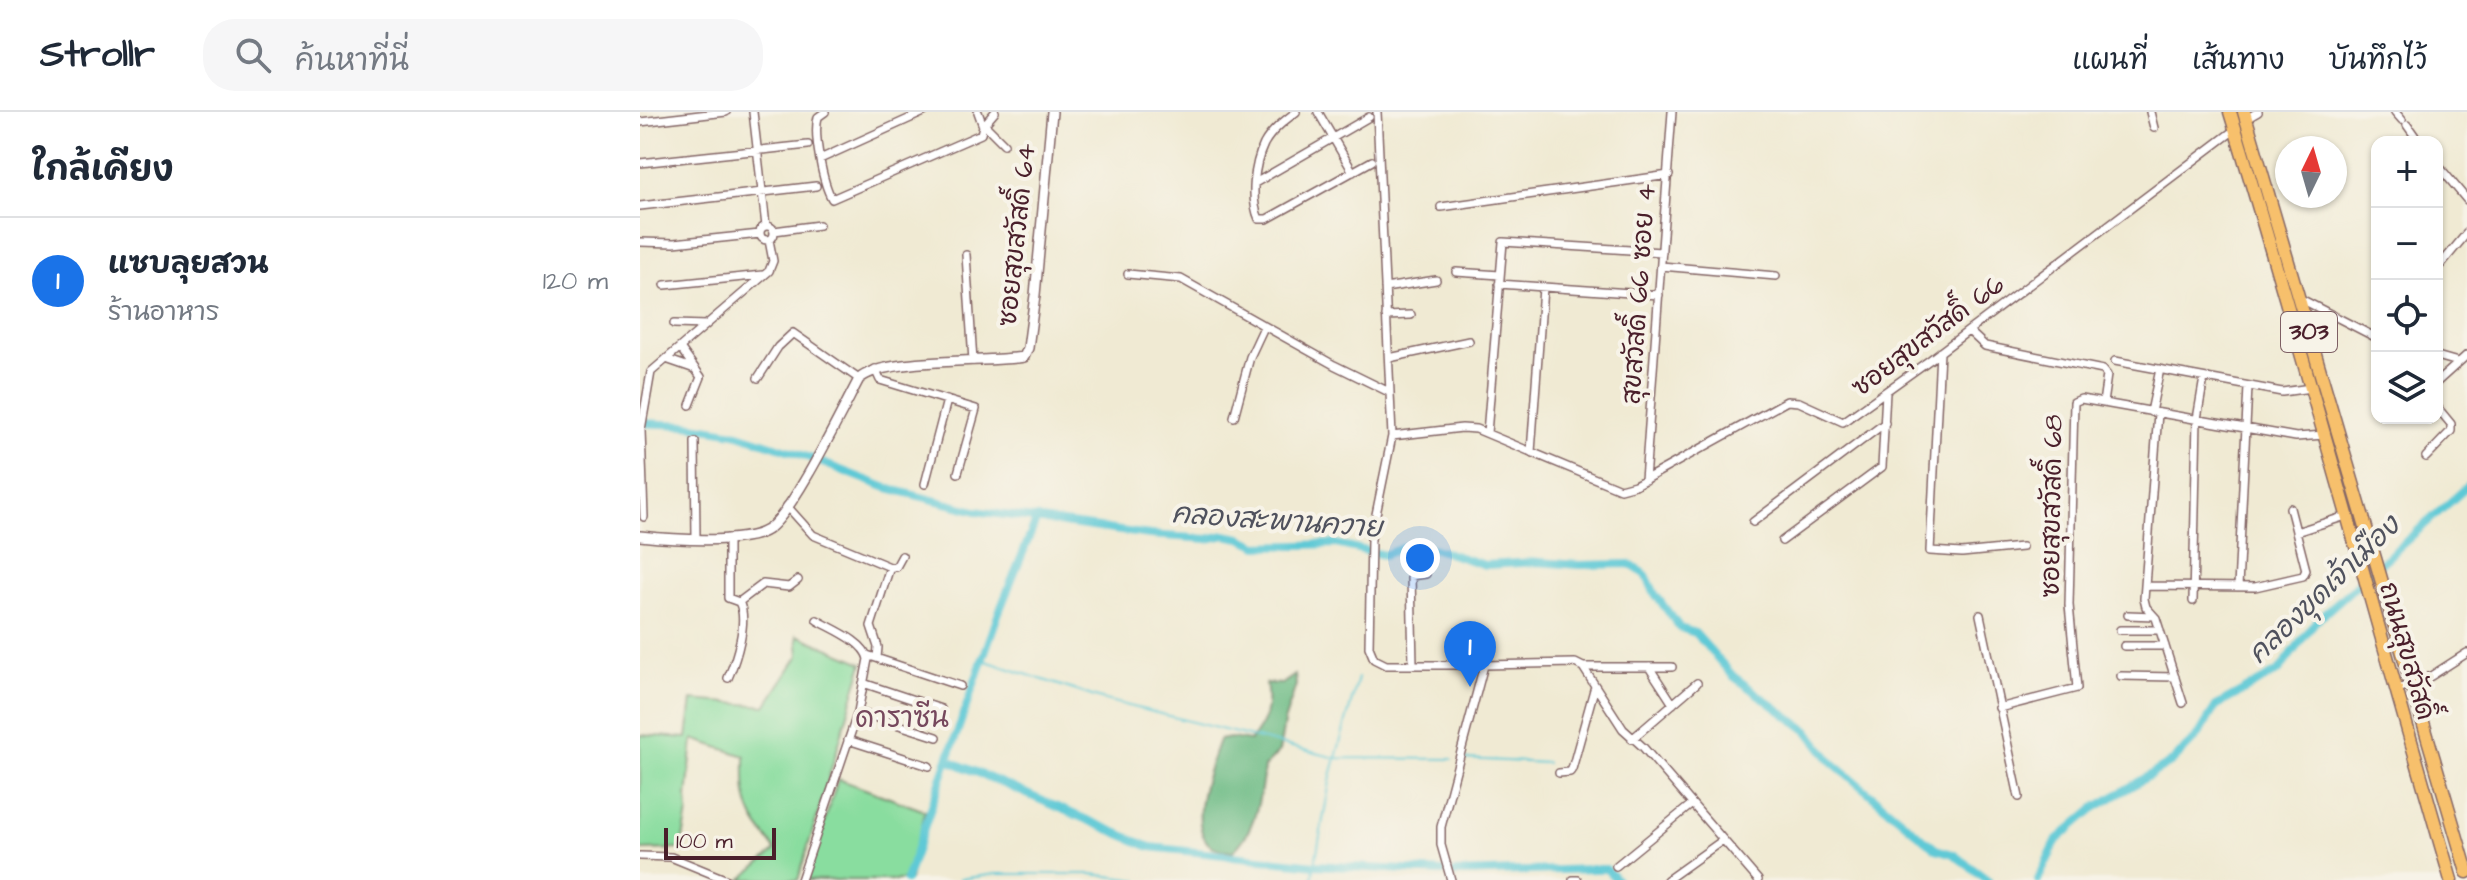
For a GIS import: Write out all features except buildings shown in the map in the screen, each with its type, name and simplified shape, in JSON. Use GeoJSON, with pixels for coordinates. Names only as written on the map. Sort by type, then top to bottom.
{"type":"FeatureCollection","features":[{"type":"Feature","properties":{"kind":"main road","name":"ถนนสุขสวัสดิ์"},"geometry":{"type":"LineString","coordinates":[[2230,112],[2246,119],[2467,872]]}},
{"type":"Feature","properties":{"kind":"main road","name":"ถนนสุขสวัสดิ์"},"geometry":{"type":"LineString","coordinates":[[2246,119],[2311,388],[2451,880]]}},
{"type":"Feature","properties":{"kind":"street"},"geometry":{"type":"LineString","coordinates":[[640,122],[726,112]]}},
{"type":"Feature","properties":{"kind":"street"},"geometry":{"type":"LineString","coordinates":[[640,242],[674,243],[760,234],[766,226],[753,112]]}},
{"type":"Feature","properties":{"kind":"street"},"geometry":{"type":"LineString","coordinates":[[825,112],[816,122],[820,159],[830,198],[835,199],[981,134],[995,112]]}},
{"type":"Feature","properties":{"kind":"street"},"geometry":{"type":"LineString","coordinates":[[820,159],[924,112]]}},
{"type":"Feature","properties":{"kind":"street"},"geometry":{"type":"LineString","coordinates":[[978,112],[984,125],[1004,144]]}},
{"type":"Feature","properties":{"kind":"street","name":"ซอยสุขสวัสดิ์ 64"},"geometry":{"type":"LineString","coordinates":[[642,533],[696,539],[728,538],[767,530],[809,473],[859,379],[875,369],[1024,357],[1028,348],[1052,112]]}},
{"type":"Feature","properties":{"kind":"street"},"geometry":{"type":"LineString","coordinates":[[1296,112],[1283,121],[1264,143],[1255,183],[1257,217],[1263,221],[1372,161]]}},
{"type":"Feature","properties":{"kind":"street"},"geometry":{"type":"LineString","coordinates":[[1318,112],[1353,172]]}},
{"type":"Feature","properties":{"kind":"street"},"geometry":{"type":"LineString","coordinates":[[1377,112],[1392,436],[1371,539],[1371,654],[1379,663],[1386,665],[1575,663],[1583,667],[1672,667]]}},
{"type":"Feature","properties":{"kind":"street","name":"สุขสวัสดิ์ 66 ซอย 4"},"geometry":{"type":"LineString","coordinates":[[1645,480],[1672,112]]}},
{"type":"Feature","properties":{"kind":"street"},"geometry":{"type":"LineString","coordinates":[[2150,112],[2154,128]]}},
{"type":"Feature","properties":{"kind":"street"},"geometry":{"type":"LineString","coordinates":[[2395,112],[2414,136]]}},
{"type":"Feature","properties":{"kind":"street"},"geometry":{"type":"LineString","coordinates":[[1255,183],[1369,117]]}},
{"type":"Feature","properties":{"kind":"street","name":"ซอยสุขสวัสดิ์ 66"},"geometry":{"type":"LineString","coordinates":[[1392,436],[1462,428],[1487,433],[1620,489],[1645,480],[1787,401],[1799,402],[1843,422],[1969,331],[2246,119]]}},
{"type":"Feature","properties":{"kind":"street"},"geometry":{"type":"LineString","coordinates":[[640,163],[808,145]]}},
{"type":"Feature","properties":{"kind":"street"},"geometry":{"type":"LineString","coordinates":[[2443,171],[2467,200]]}},
{"type":"Feature","properties":{"kind":"street"},"geometry":{"type":"LineString","coordinates":[[1441,207],[1669,175]]}},
{"type":"Feature","properties":{"kind":"street"},"geometry":{"type":"LineString","coordinates":[[640,206],[816,186]]}},
{"type":"Feature","properties":{"kind":"street"},"geometry":{"type":"LineString","coordinates":[[766,226],[774,231],[819,225]]}},
{"type":"Feature","properties":{"kind":"street"},"geometry":{"type":"LineString","coordinates":[[644,517],[641,430],[651,372],[765,275],[773,261],[769,240],[774,231]]}},
{"type":"Feature","properties":{"kind":"street"},"geometry":{"type":"LineString","coordinates":[[2443,262],[2467,233]]}},
{"type":"Feature","properties":{"kind":"street"},"geometry":{"type":"LineString","coordinates":[[760,234],[763,239],[769,240]]}},
{"type":"Feature","properties":{"kind":"street"},"geometry":{"type":"LineString","coordinates":[[1487,433],[1501,247],[1506,241],[1662,252]]}},
{"type":"Feature","properties":{"kind":"street"},"geometry":{"type":"LineString","coordinates":[[966,255],[973,361]]}},
{"type":"Feature","properties":{"kind":"street"},"geometry":{"type":"LineString","coordinates":[[1661,266],[1776,276]]}},
{"type":"Feature","properties":{"kind":"street"},"geometry":{"type":"LineString","coordinates":[[1456,272],[1500,275]]}},
{"type":"Feature","properties":{"kind":"street"},"geometry":{"type":"LineString","coordinates":[[1128,274],[1181,279],[1264,327],[1389,392]]}},
{"type":"Feature","properties":{"kind":"street"},"geometry":{"type":"LineString","coordinates":[[665,285],[765,275]]}},
{"type":"Feature","properties":{"kind":"street"},"geometry":{"type":"LineString","coordinates":[[1385,288],[1436,280]]}},
{"type":"Feature","properties":{"kind":"street"},"geometry":{"type":"LineString","coordinates":[[1499,284],[1659,295]]}},
{"type":"Feature","properties":{"kind":"street"},"geometry":{"type":"LineString","coordinates":[[1531,452],[1543,288]]}},
{"type":"Feature","properties":{"kind":"street"},"geometry":{"type":"LineString","coordinates":[[2299,298],[2371,335]]}},
{"type":"Feature","properties":{"kind":"street"},"geometry":{"type":"LineString","coordinates":[[1386,316],[1411,315]]}},
{"type":"Feature","properties":{"kind":"street"},"geometry":{"type":"LineString","coordinates":[[674,324],[706,325]]}},
{"type":"Feature","properties":{"kind":"street"},"geometry":{"type":"LineString","coordinates":[[1234,417],[1250,357],[1264,327]]}},
{"type":"Feature","properties":{"kind":"street"},"geometry":{"type":"LineString","coordinates":[[1969,331],[1985,346],[2103,370],[2107,375],[2103,403]]}},
{"type":"Feature","properties":{"kind":"street"},"geometry":{"type":"LineString","coordinates":[[758,378],[778,347],[793,333],[859,379]]}},
{"type":"Feature","properties":{"kind":"street"},"geometry":{"type":"LineString","coordinates":[[1389,358],[1469,341]]}},
{"type":"Feature","properties":{"kind":"street"},"geometry":{"type":"LineString","coordinates":[[681,349],[701,377],[690,405]]}},
{"type":"Feature","properties":{"kind":"street"},"geometry":{"type":"LineString","coordinates":[[1940,352],[1930,551],[1970,552],[2022,547]]}},
{"type":"Feature","properties":{"kind":"street"},"geometry":{"type":"LineString","coordinates":[[2443,376],[2467,355]]}},
{"type":"Feature","properties":{"kind":"street"},"geometry":{"type":"LineString","coordinates":[[2443,358],[2458,362]]}},
{"type":"Feature","properties":{"kind":"street"},"geometry":{"type":"LineString","coordinates":[[666,359],[692,368]]}},
{"type":"Feature","properties":{"kind":"street"},"geometry":{"type":"LineString","coordinates":[[2115,361],[2248,387],[2288,392],[2311,388]]}},
{"type":"Feature","properties":{"kind":"street"},"geometry":{"type":"LineString","coordinates":[[875,369],[880,380],[976,409],[958,473]]}},
{"type":"Feature","properties":{"kind":"street"},"geometry":{"type":"LineString","coordinates":[[2160,369],[2154,412],[2146,607],[2160,630],[2183,703]]}},
{"type":"Feature","properties":{"kind":"street"},"geometry":{"type":"LineString","coordinates":[[2193,601],[2197,419],[2204,378]]}},
{"type":"Feature","properties":{"kind":"street"},"geometry":{"type":"LineString","coordinates":[[2238,587],[2248,387]]}},
{"type":"Feature","properties":{"kind":"street"},"geometry":{"type":"LineString","coordinates":[[1782,541],[1882,467],[1886,392]]}},
{"type":"Feature","properties":{"kind":"street","name":"ซอยสุขสวัสดิ์ 68"},"geometry":{"type":"LineString","coordinates":[[1999,708],[2077,688],[2069,605],[2074,402],[2081,399],[2305,438],[2325,435]]}},
{"type":"Feature","properties":{"kind":"street"},"geometry":{"type":"LineString","coordinates":[[925,484],[947,400]]}},
{"type":"Feature","properties":{"kind":"street"},"geometry":{"type":"LineString","coordinates":[[2426,457],[2451,431],[2451,424],[2443,414]]}},
{"type":"Feature","properties":{"kind":"street"},"geometry":{"type":"LineString","coordinates":[[1753,522],[1885,423]]}},
{"type":"Feature","properties":{"kind":"street"},"geometry":{"type":"LineString","coordinates":[[695,442],[696,539]]}},
{"type":"Feature","properties":{"kind":"street"},"geometry":{"type":"LineString","coordinates":[[787,506],[813,535],[890,567],[896,567],[902,556]]}},
{"type":"Feature","properties":{"kind":"street"},"geometry":{"type":"LineString","coordinates":[[2145,586],[2266,586],[2305,574],[2290,508]]}},
{"type":"Feature","properties":{"kind":"street"},"geometry":{"type":"LineString","coordinates":[[2296,532],[2346,516]]}},
{"type":"Feature","properties":{"kind":"street"},"geometry":{"type":"LineString","coordinates":[[728,538],[728,598],[739,602],[743,612],[737,653],[728,678]]}},
{"type":"Feature","properties":{"kind":"street"},"geometry":{"type":"LineString","coordinates":[[877,658],[878,647],[871,626],[890,567]]}},
{"type":"Feature","properties":{"kind":"street"},"geometry":{"type":"LineString","coordinates":[[1413,665],[1411,576],[1426,574]]}},
{"type":"Feature","properties":{"kind":"street"},"geometry":{"type":"LineString","coordinates":[[739,602],[763,584],[789,587],[798,580]]}},
{"type":"Feature","properties":{"kind":"street"},"geometry":{"type":"LineString","coordinates":[[1980,615],[2019,797]]}},
{"type":"Feature","properties":{"kind":"street"},"geometry":{"type":"LineString","coordinates":[[2128,615],[2154,616]]}},
{"type":"Feature","properties":{"kind":"street"},"geometry":{"type":"LineString","coordinates":[[817,620],[858,645],[867,655],[960,686]]}},
{"type":"Feature","properties":{"kind":"street"},"geometry":{"type":"LineString","coordinates":[[2120,630],[2160,630]]}},
{"type":"Feature","properties":{"kind":"street"},"geometry":{"type":"LineString","coordinates":[[2124,646],[2165,646]]}},
{"type":"Feature","properties":{"kind":"street"},"geometry":{"type":"LineString","coordinates":[[2396,690],[2431,676],[2467,653]]}},
{"type":"Feature","properties":{"kind":"street"},"geometry":{"type":"LineString","coordinates":[[801,880],[858,712],[867,655]]}},
{"type":"Feature","properties":{"kind":"street"},"geometry":{"type":"LineString","coordinates":[[1451,880],[1441,845],[1441,827],[1484,665]]}},
{"type":"Feature","properties":{"kind":"street"},"geometry":{"type":"LineString","coordinates":[[1583,667],[1632,739],[1643,747],[1758,880]]}},
{"type":"Feature","properties":{"kind":"street"},"geometry":{"type":"LineString","coordinates":[[1649,667],[1673,704]]}},
{"type":"Feature","properties":{"kind":"street"},"geometry":{"type":"LineString","coordinates":[[2121,676],[2175,677]]}},
{"type":"Feature","properties":{"kind":"street"},"geometry":{"type":"LineString","coordinates":[[863,683],[941,709]]}},
{"type":"Feature","properties":{"kind":"street"},"geometry":{"type":"LineString","coordinates":[[1632,739],[1697,683]]}},
{"type":"Feature","properties":{"kind":"street"},"geometry":{"type":"LineString","coordinates":[[1559,773],[1572,769],[1595,686]]}},
{"type":"Feature","properties":{"kind":"street"},"geometry":{"type":"LineString","coordinates":[[858,712],[937,737]]}},
{"type":"Feature","properties":{"kind":"street"},"geometry":{"type":"LineString","coordinates":[[848,740],[929,766]]}},
{"type":"Feature","properties":{"kind":"street"},"geometry":{"type":"LineString","coordinates":[[1616,866],[1692,804]]}},
{"type":"Feature","properties":{"kind":"street"},"geometry":{"type":"LineString","coordinates":[[1667,880],[1723,840]]}},
{"type":"Feature","properties":{"kind":"street"},"geometry":{"type":"LineString","coordinates":[[640,856],[671,857],[727,880]]}},
{"type":"Feature","properties":{"kind":"green space"},"geometry":{"type":"Polygon","coordinates":[[[797,635],[863,663],[798,880],[742,879],[775,851],[749,808],[745,756],[693,739],[688,813],[681,849],[640,850],[640,735],[687,738],[692,700],[766,706],[799,655],[797,635]]]}},
{"type":"Feature","properties":{"kind":"green space"},"geometry":{"type":"Polygon","coordinates":[[[1295,675],[1296,685],[1284,722],[1279,752],[1264,767],[1259,801],[1247,834],[1233,851],[1213,847],[1201,829],[1200,804],[1219,740],[1250,741],[1266,714],[1266,683],[1282,684],[1295,675]]]}},
{"type":"Feature","properties":{"kind":"green space"},"geometry":{"type":"Polygon","coordinates":[[[838,779],[925,811],[910,880],[806,880],[838,779]]]}},
{"type":"Feature","properties":{"kind":"waterway","name":"คลองสะพานควาย"},"geometry":{"type":"LineString","coordinates":[[640,423],[687,425],[735,433],[887,488],[976,511],[1150,535],[1208,539],[1225,535],[1258,546],[1336,544],[1384,555],[1407,546],[1432,548],[1485,565],[1538,562],[1629,564],[1646,575],[1655,594],[1680,628],[1695,633],[1733,676],[1808,731],[1833,763],[1936,849],[1953,854],[1988,880]]}},
{"type":"Feature","properties":{"kind":"waterway","name":"คลองขุดเจ้าเมือง"},"geometry":{"type":"LineString","coordinates":[[2038,880],[2057,840],[2093,809],[2172,762],[2198,736],[2216,706],[2279,671],[2315,622],[2467,487]]}},
{"type":"Feature","properties":{"kind":"waterway"},"geometry":{"type":"LineString","coordinates":[[906,880],[999,612],[1037,518]]}},
{"type":"Feature","properties":{"kind":"waterway"},"geometry":{"type":"LineString","coordinates":[[983,660],[1101,699],[1336,758],[1452,759]]}},
{"type":"Feature","properties":{"kind":"waterway"},"geometry":{"type":"LineString","coordinates":[[1312,880],[1331,776],[1358,678]]}},
{"type":"Feature","properties":{"kind":"waterway"},"geometry":{"type":"LineString","coordinates":[[1464,759],[1547,763]]}},
{"type":"Feature","properties":{"kind":"waterway"},"geometry":{"type":"LineString","coordinates":[[948,760],[1150,847],[1315,865],[1442,872]]}},
{"type":"Feature","properties":{"kind":"waterway"},"geometry":{"type":"LineString","coordinates":[[1455,873],[1606,869],[1617,880]]}},
{"type":"Feature","properties":{"kind":"waterway"},"geometry":{"type":"LineString","coordinates":[[960,879],[996,874],[1092,874],[1138,880]]}},
{"type":"Feature","properties":{"kind":"place","name":"แซบลุยสวน"},"geometry":{"type":"Point","coordinates":[1470,687]}},
{"type":"Feature","properties":{"kind":"district","name":"ดาราซีน"},"geometry":{"type":"Point","coordinates":[902,718]}}]}
